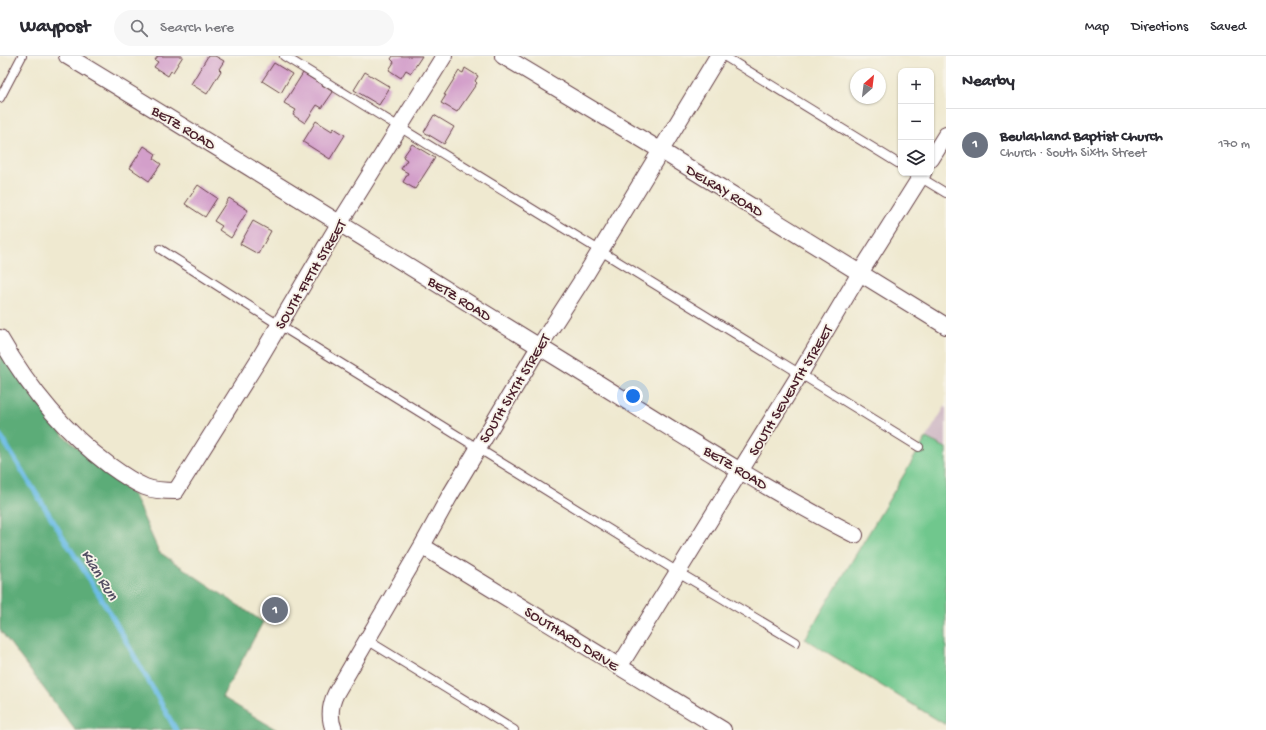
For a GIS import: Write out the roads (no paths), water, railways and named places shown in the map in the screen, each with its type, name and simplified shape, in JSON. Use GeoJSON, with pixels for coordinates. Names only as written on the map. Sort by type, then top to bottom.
{"type":"FeatureCollection","features":[{"type":"Feature","properties":{"kind":"street","name":"BETZ ROAD"},"geometry":{"type":"LineString","coordinates":[[67,56],[221,149],[339,224],[740,471],[818,516],[855,535]]}},
{"type":"Feature","properties":{"kind":"street","name":"SOUTH FIFTH STREET"},"geometry":{"type":"LineString","coordinates":[[0,338],[31,386],[55,417],[95,454],[119,472],[146,487],[162,491],[176,491],[279,325],[339,224],[444,56]]}},
{"type":"Feature","properties":{"kind":"street","name":"DELRAY ROAD"},"geometry":{"type":"LineString","coordinates":[[503,56],[660,150],[946,326]]}},
{"type":"Feature","properties":{"kind":"street","name":"SOUTH SIXTH STREET"},"geometry":{"type":"LineString","coordinates":[[333,730],[330,719],[332,701],[478,448],[718,56]]}},
{"type":"Feature","properties":{"kind":"street"},"geometry":{"type":"LineString","coordinates":[[934,154],[946,135]]}},
{"type":"Feature","properties":{"kind":"street","name":"SOUTH SEVENTH STREET"},"geometry":{"type":"LineString","coordinates":[[619,667],[800,374],[918,176]]}},
{"type":"Feature","properties":{"kind":"street","name":"SOUTHARD DRIVE"},"geometry":{"type":"LineString","coordinates":[[422,546],[723,730]]}},
{"type":"Feature","properties":{"kind":"lane"},"geometry":{"type":"LineString","coordinates":[[0,98],[22,56]]}},
{"type":"Feature","properties":{"kind":"lane"},"geometry":{"type":"LineString","coordinates":[[284,56],[919,447]]}},
{"type":"Feature","properties":{"kind":"lane"},"geometry":{"type":"LineString","coordinates":[[724,56],[898,163]]}},
{"type":"Feature","properties":{"kind":"lane"},"geometry":{"type":"LineString","coordinates":[[922,176],[946,193]]}},
{"type":"Feature","properties":{"kind":"lane"},"geometry":{"type":"LineString","coordinates":[[160,249],[279,325],[678,572],[796,642]]}},
{"type":"Feature","properties":{"kind":"lane"},"geometry":{"type":"LineString","coordinates":[[367,640],[514,730]]}},
{"type":"Feature","properties":{"kind":"waterway","name":"Kian Run"},"geometry":{"type":"LineString","coordinates":[[0,435],[109,611],[176,730]]}},
{"type":"Feature","properties":{"kind":"place","name":"Beulahland Baptist Church"},"geometry":{"type":"Point","coordinates":[275,610]}}]}
